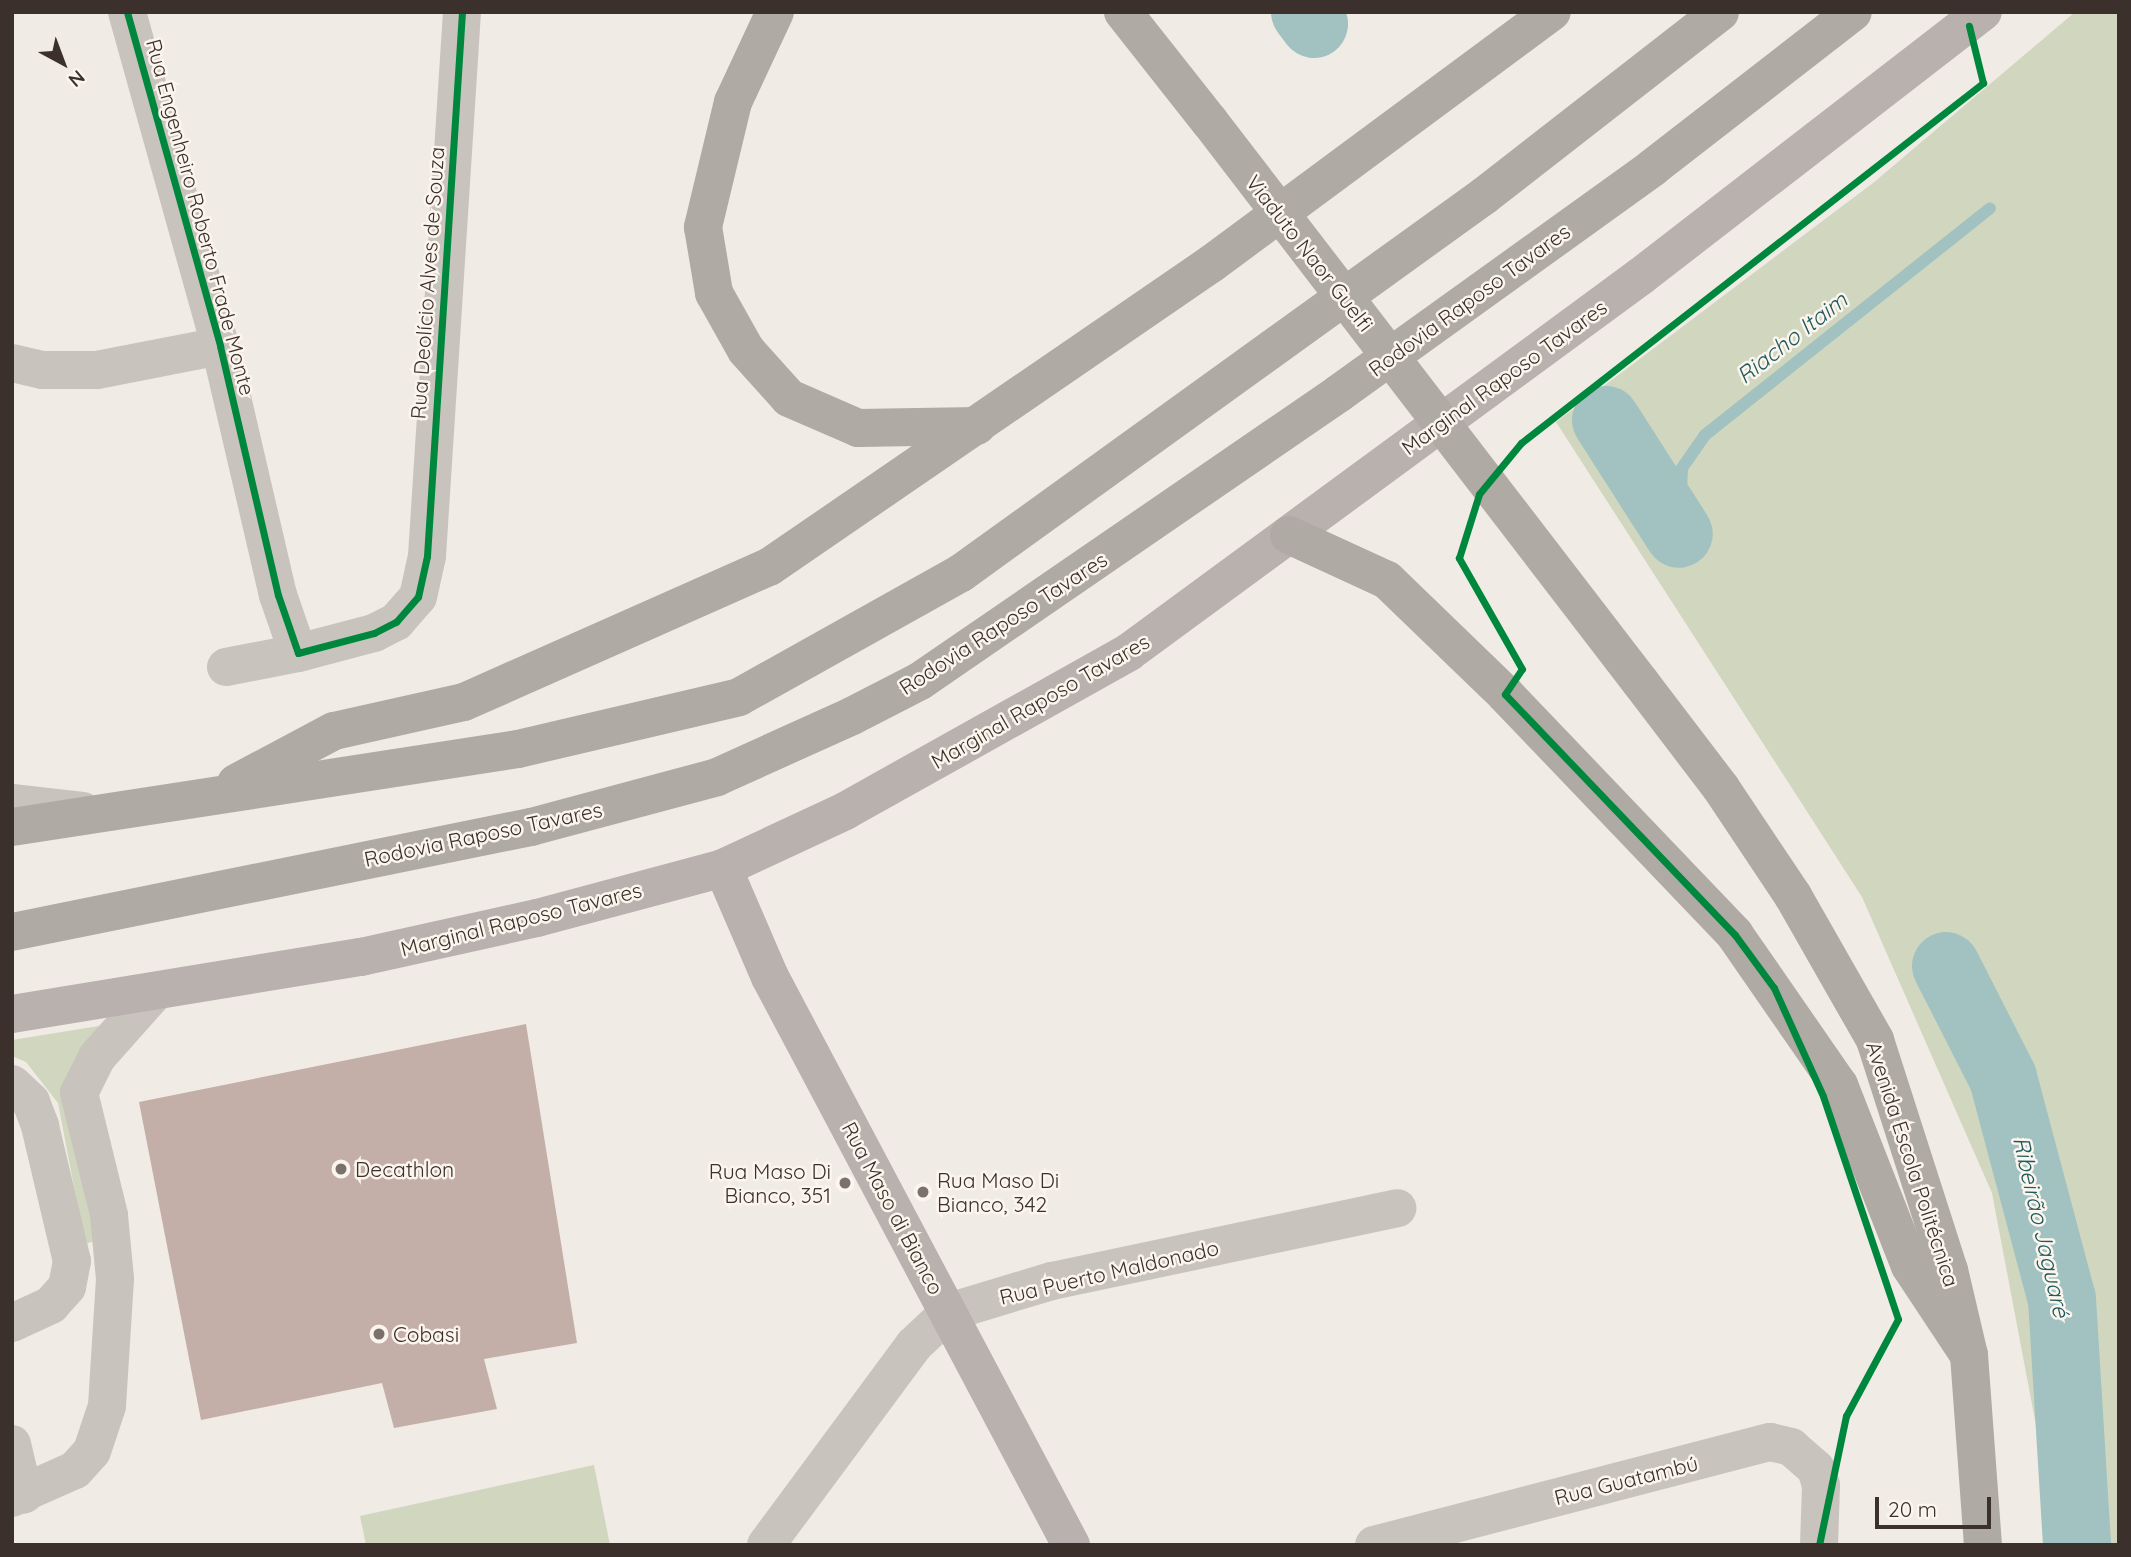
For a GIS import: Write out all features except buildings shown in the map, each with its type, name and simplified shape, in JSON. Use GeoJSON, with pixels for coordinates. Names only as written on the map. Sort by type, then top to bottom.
{"type":"FeatureCollection","features":[{"type":"Feature","properties":{"kind":"highway"},"geometry":{"type":"LineString","coordinates":[[775,12],[733,102],[703,227],[714,293],[746,350],[789,398],[858,428],[947,430],[983,425]]}},
{"type":"Feature","properties":{"kind":"highway","name":"Viaduto Naor Guelfi"},"geometry":{"type":"LineString","coordinates":[[1122,12],[1210,122],[1641,683]]}},
{"type":"Feature","properties":{"kind":"highway"},"geometry":{"type":"LineString","coordinates":[[206,799],[334,731],[464,702],[769,567],[983,425],[1552,12]]}},
{"type":"Feature","properties":{"kind":"highway"},"geometry":{"type":"LineString","coordinates":[[12,827],[206,799],[632,726],[739,696],[804,664],[961,573],[1484,196],[1720,12]]}},
{"type":"Feature","properties":{"kind":"highway","name":"Rodovia Raposo Tavares"},"geometry":{"type":"LineString","coordinates":[[12,932],[531,827],[717,777],[852,716],[920,681],[1295,425],[1652,168],[1853,12]]}},
{"type":"Feature","properties":{"kind":"highway"},"geometry":{"type":"LineString","coordinates":[[1289,535],[1387,580],[1505,694],[1735,935],[1839,1085],[1910,1266],[1969,1355]]}},
{"type":"Feature","properties":{"kind":"highway","name":"Avenida Escola Politécnica"},"geometry":{"type":"LineString","coordinates":[[1641,683],[1721,788],[1786,886],[1875,1040],[1945,1258],[1969,1355],[1983,1545]]}},
{"type":"Feature","properties":{"kind":"main road","name":"Marginal Raposo Tavares"},"geometry":{"type":"LineString","coordinates":[[12,1014],[154,993],[537,918],[723,868],[845,811],[1129,652],[1834,132],[1983,12]]}},
{"type":"Feature","properties":{"kind":"main road","name":"Rua Maso di Bianco"},"geometry":{"type":"LineString","coordinates":[[723,868],[770,977],[1071,1545]]}},
{"type":"Feature","properties":{"kind":"street","name":"Rua Engenheiro Roberto Frade Monte"},"geometry":{"type":"LineString","coordinates":[[127,12],[220,346],[278,595],[298,653]]}},
{"type":"Feature","properties":{"kind":"street","name":"Rua Deolício Alves de Souza"},"geometry":{"type":"LineString","coordinates":[[226,667],[298,653],[374,633],[396,622],[418,597],[427,556],[462,12]]}},
{"type":"Feature","properties":{"kind":"street"},"geometry":{"type":"LineString","coordinates":[[12,363],[42,370],[97,370],[220,346]]}},
{"type":"Feature","properties":{"kind":"street"},"geometry":{"type":"LineString","coordinates":[[12,803],[103,813]]}},
{"type":"Feature","properties":{"kind":"street"},"geometry":{"type":"LineString","coordinates":[[12,1444],[18,1497],[75,1470],[92,1451],[107,1406],[116,1279],[109,1215],[79,1093],[97,1057],[154,993]]}},
{"type":"Feature","properties":{"kind":"street"},"geometry":{"type":"LineString","coordinates":[[12,1084],[31,1102],[40,1126],[72,1261],[67,1287],[51,1305],[12,1323]]}},
{"type":"Feature","properties":{"kind":"street","name":"Rua Puerto Maldonado"},"geometry":{"type":"LineString","coordinates":[[766,1545],[914,1345],[949,1312],[1052,1281],[1397,1208]]}},
{"type":"Feature","properties":{"kind":"street","name":"Rua Guatambú"},"geometry":{"type":"LineString","coordinates":[[1374,1545],[1770,1442],[1791,1447],[1816,1469],[1821,1534]]}},
{"type":"Feature","properties":{"kind":"green space"},"geometry":{"type":"Polygon","coordinates":[[[2075,12],[2119,12],[2119,1545],[2046,1545],[2048,1489],[1992,1193],[1862,897],[1556,422],[1873,183],[2075,12]]]}},
{"type":"Feature","properties":{"kind":"green space"},"geometry":{"type":"Polygon","coordinates":[[[105,1025],[66,1107],[95,1241],[85,1244],[58,1103],[26,1062],[12,1056],[12,1040],[105,1025]]]}},
{"type":"Feature","properties":{"kind":"green space"},"geometry":{"type":"Polygon","coordinates":[[[594,1465],[610,1545],[366,1545],[360,1516],[594,1465]]]}},
{"type":"Feature","properties":{"kind":"waterway","name":"Ribeirão Jaguaré"},"geometry":{"type":"LineString","coordinates":[[1305,12],[1314,24]]}},
{"type":"Feature","properties":{"kind":"waterway","name":"Riacho Itaim"},"geometry":{"type":"LineString","coordinates":[[1679,534],[1682,468],[1705,435],[1990,208]]}},
{"type":"Feature","properties":{"kind":"waterway","name":"Ribeirão Jaguaré"},"geometry":{"type":"LineString","coordinates":[[1606,420],[1679,534]]}},
{"type":"Feature","properties":{"kind":"waterway","name":"Ribeirão Jaguaré"},"geometry":{"type":"LineString","coordinates":[[1946,966],[2003,1078],[2062,1299],[2077,1545]]}},
{"type":"Feature","properties":{"kind":"cycle path"},"geometry":{"type":"LineString","coordinates":[[127,12],[220,346],[278,595],[298,653],[374,633],[396,622],[418,597],[427,556],[462,12]]}},
{"type":"Feature","properties":{"kind":"cycle path"},"geometry":{"type":"LineString","coordinates":[[1819,1545],[1846,1416],[1898,1319],[1823,1096],[1774,988],[1735,935],[1505,694],[1522,669],[1459,558],[1479,494],[1521,443],[1983,83],[1969,26]]}},
{"type":"Feature","properties":{"kind":"place","name":"Decathlon"},"geometry":{"type":"Point","coordinates":[341,1169]}},
{"type":"Feature","properties":{"kind":"place","name":"Rua Maso Di Bianco, 351"},"geometry":{"type":"Point","coordinates":[845,1183]}},
{"type":"Feature","properties":{"kind":"place","name":"Rua Maso Di Bianco, 342"},"geometry":{"type":"Point","coordinates":[923,1192]}},
{"type":"Feature","properties":{"kind":"place","name":"Cobasi"},"geometry":{"type":"Point","coordinates":[379,1334]}}]}
